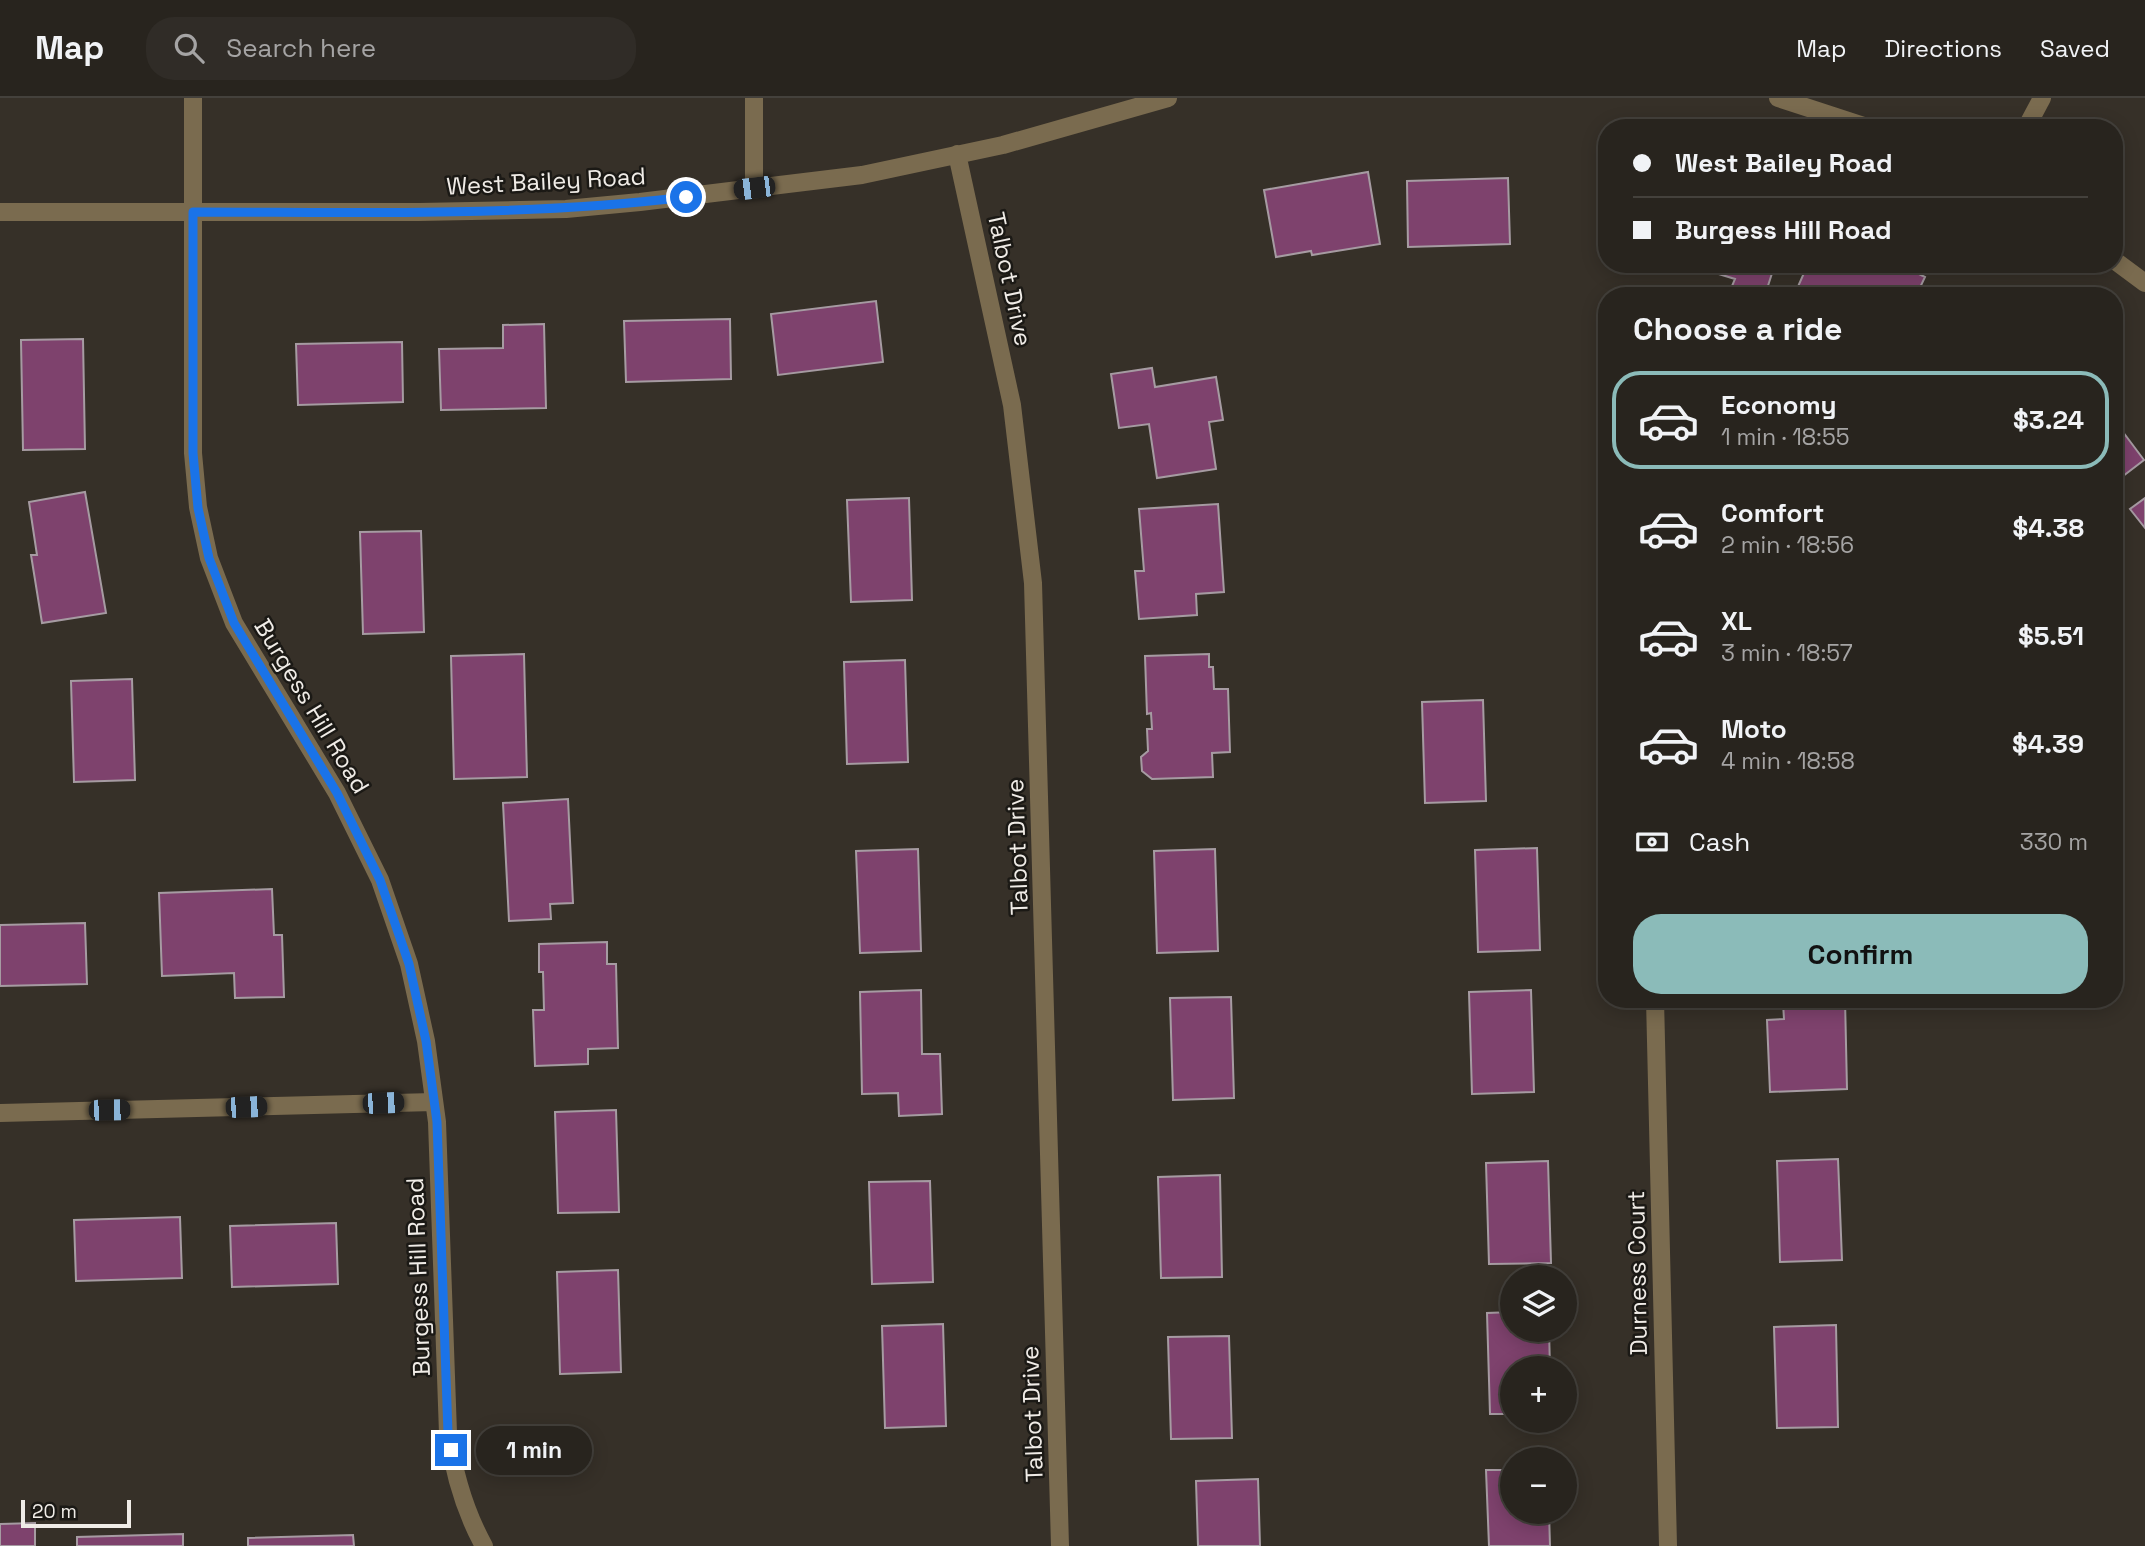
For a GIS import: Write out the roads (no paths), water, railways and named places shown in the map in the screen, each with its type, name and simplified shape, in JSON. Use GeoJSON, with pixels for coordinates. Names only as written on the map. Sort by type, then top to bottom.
{"type":"FeatureCollection","features":[{"type":"Feature","properties":{"kind":"street","name":"Burgess Hill Road"},"geometry":{"type":"LineString","coordinates":[[193,98],[193,453],[198,508],[209,558],[234,623],[337,793],[380,880],[409,964],[426,1041],[437,1122],[448,1433],[461,1496],[470,1521],[484,1546]]}},
{"type":"Feature","properties":{"kind":"street"},"geometry":{"type":"LineString","coordinates":[[754,98],[754,188]]}},
{"type":"Feature","properties":{"kind":"street","name":"West Bailey Road"},"geometry":{"type":"LineString","coordinates":[[0,212],[419,212],[566,209],[640,202],[862,174],[1003,145],[1168,98]]}},
{"type":"Feature","properties":{"kind":"street"},"geometry":{"type":"LineString","coordinates":[[1777,98],[1849,119]]}},
{"type":"Feature","properties":{"kind":"street"},"geometry":{"type":"LineString","coordinates":[[2031,119],[2042,98]]}},
{"type":"Feature","properties":{"kind":"street","name":"Talbot Drive"},"geometry":{"type":"LineString","coordinates":[[957,155],[1012,405],[1033,583],[1060,1546]]}},
{"type":"Feature","properties":{"kind":"street"},"geometry":{"type":"LineString","coordinates":[[2123,267],[2145,283]]}},
{"type":"Feature","properties":{"kind":"street","name":"Durness Court"},"geometry":{"type":"LineString","coordinates":[[1655,1008],[1668,1546]]}},
{"type":"Feature","properties":{"kind":"street"},"geometry":{"type":"LineString","coordinates":[[0,1113],[434,1102]]}}]}
